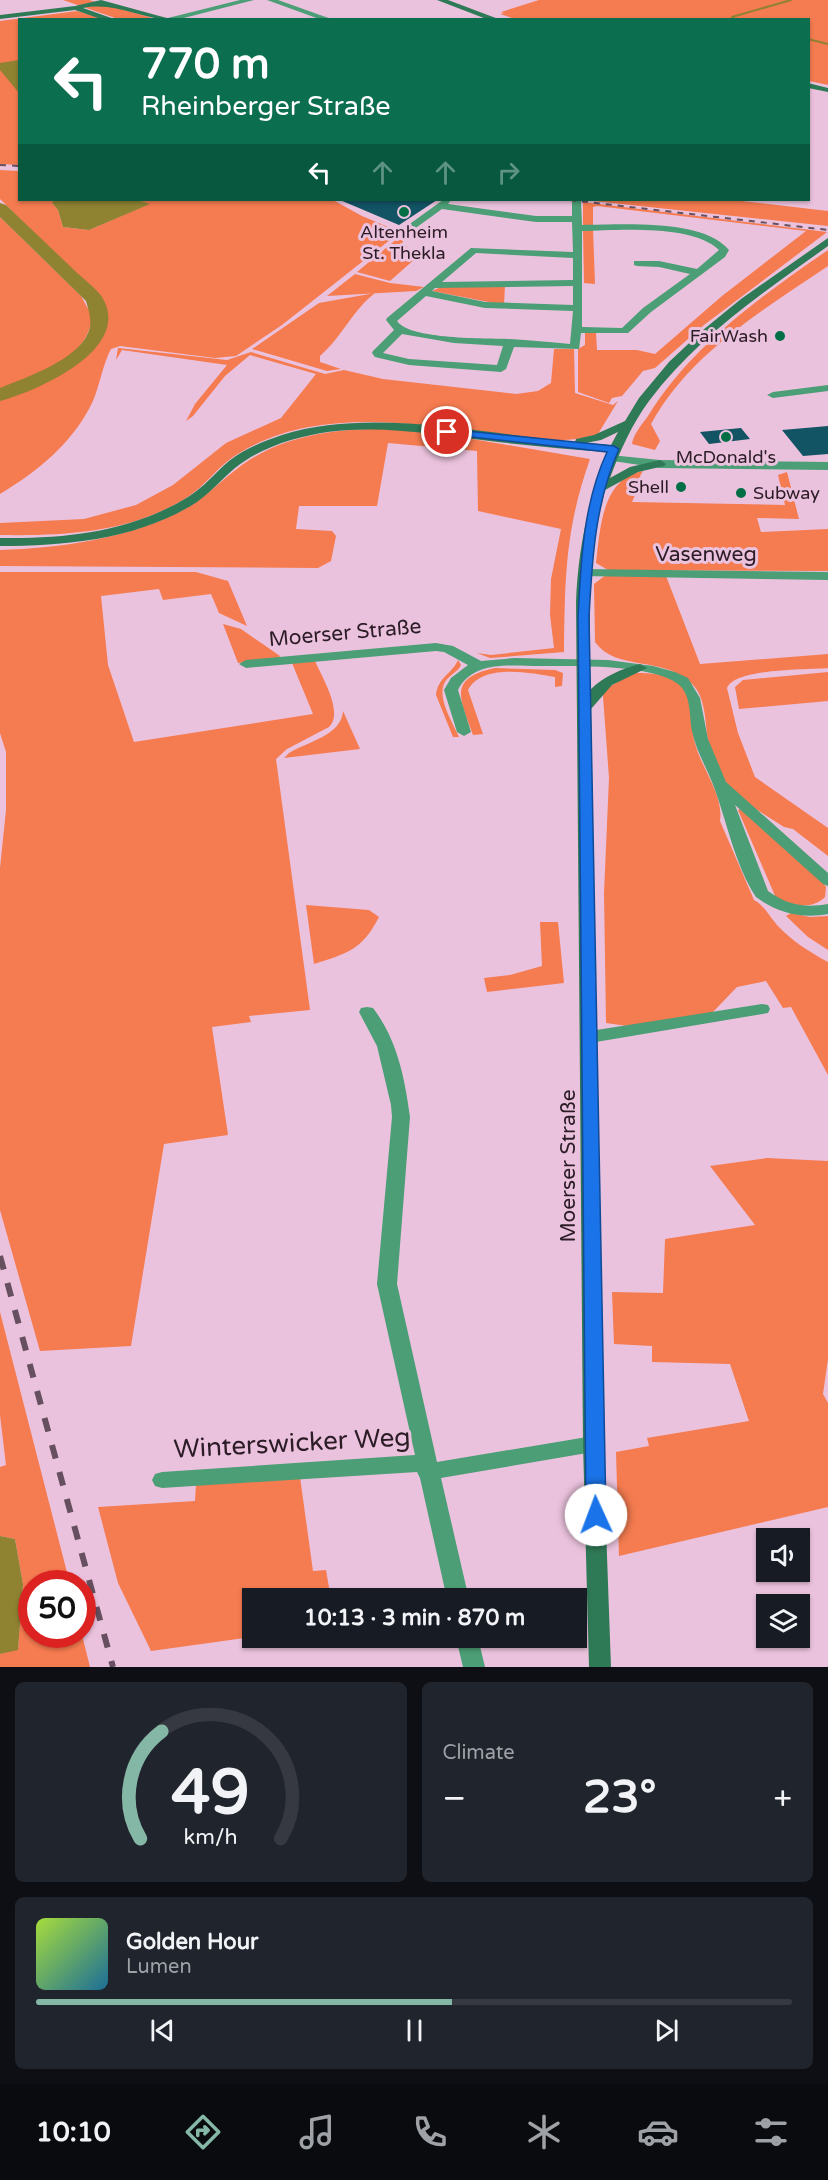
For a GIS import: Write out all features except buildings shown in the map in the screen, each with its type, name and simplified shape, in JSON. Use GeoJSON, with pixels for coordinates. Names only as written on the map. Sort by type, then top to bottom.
{"type":"FeatureCollection","features":[{"type":"Feature","properties":{"kind":"main road"},"geometry":{"type":"LineString","coordinates":[[59,0],[75,8],[108,18]]}},
{"type":"Feature","properties":{"kind":"main road"},"geometry":{"type":"LineString","coordinates":[[441,0],[491,18]]}},
{"type":"Feature","properties":{"kind":"main road"},"geometry":{"type":"LineString","coordinates":[[0,17],[75,8],[100,1],[165,18]]}},
{"type":"Feature","properties":{"kind":"main road"},"geometry":{"type":"LineString","coordinates":[[473,18],[484,16]]}},
{"type":"Feature","properties":{"kind":"main road"},"geometry":{"type":"LineString","coordinates":[[810,86],[828,90]]}},
{"type":"Feature","properties":{"kind":"main road","name":"Moerser Straße"},"geometry":{"type":"LineString","coordinates":[[600,1667],[593,1444],[590,1037],[584,708],[584,573],[587,541],[600,489],[612,454],[627,424],[662,376],[693,344],[754,294],[828,241]]}},
{"type":"Feature","properties":{"kind":"main road"},"geometry":{"type":"LineString","coordinates":[[550,442],[597,438],[627,424]]}},
{"type":"Feature","properties":{"kind":"main road"},"geometry":{"type":"LineString","coordinates":[[0,542],[77,538],[150,520],[193,499],[238,460],[257,449],[322,429],[361,426],[404,427],[612,454]]}},
{"type":"Feature","properties":{"kind":"main road"},"geometry":{"type":"LineString","coordinates":[[498,438],[550,442],[612,454]]}},
{"type":"Feature","properties":{"kind":"main road"},"geometry":{"type":"LineString","coordinates":[[600,489],[634,469],[660,464]]}},
{"type":"Feature","properties":{"kind":"main road"},"geometry":{"type":"LineString","coordinates":[[584,708],[596,690],[609,678],[640,668]]}},
{"type":"Feature","properties":{"kind":"street"},"geometry":{"type":"LineString","coordinates":[[173,18],[250,0]]}},
{"type":"Feature","properties":{"kind":"street"},"geometry":{"type":"LineString","coordinates":[[271,0],[325,18]]}},
{"type":"Feature","properties":{"kind":"street"},"geometry":{"type":"LineString","coordinates":[[396,238],[446,201]]}},
{"type":"Feature","properties":{"kind":"street"},"geometry":{"type":"LineString","coordinates":[[577,201],[578,330],[575,346],[454,340],[412,334],[400,330],[391,320],[474,250],[577,255]]}},
{"type":"Feature","properties":{"kind":"street"},"geometry":{"type":"LineString","coordinates":[[439,206],[536,219],[667,230],[718,242],[724,250],[722,255],[624,330],[578,330]]}},
{"type":"Feature","properties":{"kind":"street"},"geometry":{"type":"LineString","coordinates":[[637,263],[659,264],[697,272]]}},
{"type":"Feature","properties":{"kind":"street"},"geometry":{"type":"LineString","coordinates":[[428,288],[578,283]]}},
{"type":"Feature","properties":{"kind":"street"},"geometry":{"type":"LineString","coordinates":[[428,288],[485,305],[578,308]]}},
{"type":"Feature","properties":{"kind":"street"},"geometry":{"type":"LineString","coordinates":[[400,330],[377,353],[379,355],[409,362],[501,369],[510,342]]}},
{"type":"Feature","properties":{"kind":"street"},"geometry":{"type":"LineString","coordinates":[[773,394],[828,388]]}},
{"type":"Feature","properties":{"kind":"street"},"geometry":{"type":"LineString","coordinates":[[612,454],[660,464],[795,468],[828,466]]}},
{"type":"Feature","properties":{"kind":"street"},"geometry":{"type":"LineString","coordinates":[[612,454],[690,464]]}},
{"type":"Feature","properties":{"kind":"street","name":"Vasenweg"},"geometry":{"type":"LineString","coordinates":[[584,573],[828,576]]}},
{"type":"Feature","properties":{"kind":"street","name":"Moerser Straße"},"geometry":{"type":"LineString","coordinates":[[246,664],[436,647],[448,648],[480,666]]}},
{"type":"Feature","properties":{"kind":"street"},"geometry":{"type":"LineString","coordinates":[[464,732],[450,690],[457,677],[480,666],[521,661],[640,668],[659,670],[684,682],[695,699],[699,732],[761,894],[771,902],[797,911],[817,912],[828,909]]}},
{"type":"Feature","properties":{"kind":"street"},"geometry":{"type":"LineString","coordinates":[[719,783],[828,881]]}},
{"type":"Feature","properties":{"kind":"street"},"geometry":{"type":"LineString","coordinates":[[590,1037],[762,1009]]}},
{"type":"Feature","properties":{"kind":"street","name":"Winterswicker Weg"},"geometry":{"type":"LineString","coordinates":[[367,1012],[377,1022],[400,1106],[401,1143],[387,1284],[426,1468],[455,1588]]}},
{"type":"Feature","properties":{"kind":"street","name":"Winterswicker Weg"},"geometry":{"type":"LineString","coordinates":[[162,1479],[426,1468],[593,1444]]}},
{"type":"Feature","properties":{"kind":"street"},"geometry":{"type":"LineString","coordinates":[[469,1648],[474,1667]]}},
{"type":"Feature","properties":{"kind":"shaded area"},"geometry":{"type":"Polygon","coordinates":[[[63,0],[89,0],[152,18],[115,18],[63,0]]]}},
{"type":"Feature","properties":{"kind":"shaded area"},"geometry":{"type":"Polygon","coordinates":[[[539,0],[828,0],[828,85],[810,81],[810,18],[512,18],[500,14],[504,13],[501,12],[539,0]]]}},
{"type":"Feature","properties":{"kind":"shaded area"},"geometry":{"type":"Polygon","coordinates":[[[77,11],[102,18],[23,18],[77,11]]]}},
{"type":"Feature","properties":{"kind":"shaded area"},"geometry":{"type":"Polygon","coordinates":[[[18,19],[18,165],[0,164],[0,21],[18,19]]]}},
{"type":"Feature","properties":{"kind":"shaded area"},"geometry":{"type":"Polygon","coordinates":[[[18,60],[18,92],[0,70],[0,63],[18,60]]]}},
{"type":"Feature","properties":{"kind":"shaded area"},"geometry":{"type":"Polygon","coordinates":[[[0,170],[18,171],[18,201],[53,201],[52,203],[58,210],[63,227],[89,230],[149,204],[141,201],[335,201],[362,216],[400,232],[282,325],[236,356],[215,358],[120,346],[111,349],[93,401],[76,430],[41,466],[0,494],[0,400],[35,386],[75,365],[92,351],[103,336],[108,319],[103,300],[0,199],[0,170]]]}},
{"type":"Feature","properties":{"kind":"shaded area"},"geometry":{"type":"Polygon","coordinates":[[[53,201],[141,201],[150,204],[89,230],[63,227],[58,210],[52,203],[53,201]]]}},
{"type":"Feature","properties":{"kind":"shaded area"},"geometry":{"type":"Polygon","coordinates":[[[592,201],[742,201],[828,211],[828,226],[592,201]]]}},
{"type":"Feature","properties":{"kind":"shaded area"},"geometry":{"type":"Polygon","coordinates":[[[583,202],[827,232],[704,325],[655,368],[643,371],[622,396],[612,398],[609,403],[578,392],[578,349],[585,345],[585,333],[596,332],[597,350],[637,350],[655,354],[722,296],[806,231],[597,206],[593,207],[593,226],[583,225],[583,202]]]}},
{"type":"Feature","properties":{"kind":"shaded area"},"geometry":{"type":"Polygon","coordinates":[[[0,217],[81,296],[92,316],[89,331],[71,355],[43,373],[0,390],[0,217]]]}},
{"type":"Feature","properties":{"kind":"shaded area"},"geometry":{"type":"Polygon","coordinates":[[[593,229],[595,284],[584,283],[583,230],[593,229]]]}},
{"type":"Feature","properties":{"kind":"shaded area"},"geometry":{"type":"Polygon","coordinates":[[[398,238],[404,238],[402,244],[414,251],[425,250],[390,281],[357,272],[398,238]]]}},
{"type":"Feature","properties":{"kind":"shaded area"},"geometry":{"type":"Polygon","coordinates":[[[828,250],[828,266],[778,299],[730,335],[686,376],[667,399],[651,424],[660,441],[655,450],[632,444],[638,430],[666,390],[706,345],[753,304],[828,250]]]}},
{"type":"Feature","properties":{"kind":"shaded area"},"geometry":{"type":"Polygon","coordinates":[[[355,274],[390,283],[424,287],[416,291],[327,296],[355,274]]]}},
{"type":"Feature","properties":{"kind":"shaded area"},"geometry":{"type":"Polygon","coordinates":[[[505,285],[504,305],[432,291],[441,287],[505,285]]]}},
{"type":"Feature","properties":{"kind":"shaded area"},"geometry":{"type":"Polygon","coordinates":[[[375,293],[320,356],[320,362],[341,369],[327,371],[252,349],[319,303],[375,293]]]}},
{"type":"Feature","properties":{"kind":"shaded area"},"geometry":{"type":"Polygon","coordinates":[[[118,348],[227,360],[251,352],[325,374],[344,370],[383,379],[516,394],[538,391],[551,383],[554,349],[574,349],[575,393],[613,405],[618,401],[598,434],[585,438],[544,439],[377,422],[354,422],[299,429],[247,448],[229,460],[189,496],[145,518],[98,530],[73,533],[0,535],[0,523],[84,519],[136,505],[173,485],[226,443],[281,418],[316,374],[250,355],[225,376],[193,416],[186,421],[195,404],[227,365],[122,350],[116,360],[118,348]]]}},
{"type":"Feature","properties":{"kind":"shaded area"},"geometry":{"type":"Polygon","coordinates":[[[390,429],[443,434],[590,459],[576,509],[568,554],[564,652],[490,658],[477,653],[491,655],[554,648],[550,615],[551,579],[561,529],[478,511],[477,451],[388,443],[377,506],[299,506],[296,529],[332,531],[336,536],[331,561],[318,568],[0,566],[0,550],[46,547],[93,540],[160,521],[198,501],[242,465],[276,446],[332,432],[390,429]]]}},
{"type":"Feature","properties":{"kind":"shaded area"},"geometry":{"type":"Polygon","coordinates":[[[643,471],[632,502],[785,505],[778,475],[787,472],[799,519],[757,518],[761,532],[828,529],[828,571],[608,570],[596,563],[599,535],[606,507],[611,494],[619,484],[629,476],[643,471]]]}},
{"type":"Feature","properties":{"kind":"shaded area"},"geometry":{"type":"Polygon","coordinates":[[[0,572],[196,572],[228,581],[247,626],[219,613],[211,594],[163,600],[159,589],[101,596],[108,665],[134,742],[313,714],[292,663],[315,661],[333,704],[333,721],[329,727],[287,749],[276,759],[310,1010],[249,1016],[251,1022],[212,1027],[228,1135],[164,1144],[131,1346],[40,1351],[0,1210],[0,868],[6,810],[6,752],[0,733],[0,572]]]}},
{"type":"Feature","properties":{"kind":"shaded area"},"geometry":{"type":"Polygon","coordinates":[[[607,574],[666,576],[700,664],[828,654],[828,668],[757,673],[733,681],[727,688],[738,733],[755,777],[828,828],[828,856],[793,829],[784,827],[751,806],[729,786],[711,750],[700,696],[692,684],[681,675],[668,669],[615,657],[595,642],[594,584],[607,574]]]}},
{"type":"Feature","properties":{"kind":"shaded area"},"geometry":{"type":"Polygon","coordinates":[[[223,624],[241,629],[280,656],[278,659],[238,663],[223,624]]]}},
{"type":"Feature","properties":{"kind":"shaded area"},"geometry":{"type":"Polygon","coordinates":[[[458,660],[461,665],[445,682],[443,688],[446,710],[459,737],[453,737],[436,695],[439,684],[458,660]]]}},
{"type":"Feature","properties":{"kind":"shaded area"},"geometry":{"type":"Polygon","coordinates":[[[495,668],[555,670],[563,673],[562,686],[555,687],[555,677],[520,672],[484,676],[468,690],[483,734],[473,735],[464,711],[461,692],[469,678],[495,668]]]}},
{"type":"Feature","properties":{"kind":"shaded area"},"geometry":{"type":"Polygon","coordinates":[[[828,672],[828,701],[739,709],[735,687],[743,680],[828,672]]]}},
{"type":"Feature","properties":{"kind":"shaded area"},"geometry":{"type":"Polygon","coordinates":[[[633,673],[665,676],[681,685],[690,705],[695,743],[719,801],[720,821],[754,900],[788,936],[828,962],[828,1075],[791,1007],[783,1008],[766,981],[737,987],[712,1013],[634,1027],[606,1023],[604,893],[609,778],[603,696],[604,690],[633,673]]]}},
{"type":"Feature","properties":{"kind":"shaded area"},"geometry":{"type":"Polygon","coordinates":[[[343,711],[360,749],[284,758],[289,753],[330,732],[337,726],[343,711]]]}},
{"type":"Feature","properties":{"kind":"shaded area"},"geometry":{"type":"Polygon","coordinates":[[[740,809],[823,882],[826,887],[825,897],[807,905],[776,898],[738,810],[740,809]]]}},
{"type":"Feature","properties":{"kind":"shaded area"},"geometry":{"type":"Polygon","coordinates":[[[306,905],[369,910],[379,917],[366,937],[353,949],[314,964],[306,905]]]}},
{"type":"Feature","properties":{"kind":"shaded area"},"geometry":{"type":"Polygon","coordinates":[[[791,913],[810,917],[828,916],[828,950],[808,937],[786,916],[791,913]]]}},
{"type":"Feature","properties":{"kind":"shaded area"},"geometry":{"type":"Polygon","coordinates":[[[540,922],[558,922],[564,983],[487,992],[484,978],[510,975],[542,966],[540,922]]]}},
{"type":"Feature","properties":{"kind":"shaded area"},"geometry":{"type":"Polygon","coordinates":[[[767,1158],[828,1161],[828,1359],[823,1394],[828,1403],[828,1507],[619,1556],[616,1452],[649,1446],[647,1438],[749,1421],[730,1364],[652,1362],[652,1346],[614,1344],[612,1292],[663,1293],[665,1239],[755,1225],[710,1166],[767,1158]]]}},
{"type":"Feature","properties":{"kind":"shaded area"},"geometry":{"type":"Polygon","coordinates":[[[0,1312],[66,1570],[21,1570],[15,1539],[0,1536],[0,1467],[6,1465],[0,1415],[0,1312]]]}},
{"type":"Feature","properties":{"kind":"shaded area"},"geometry":{"type":"Polygon","coordinates":[[[300,1477],[313,1571],[326,1570],[329,1588],[242,1588],[242,1638],[151,1651],[118,1583],[98,1507],[195,1501],[196,1483],[300,1477]]]}},
{"type":"Feature","properties":{"kind":"shaded area"},"geometry":{"type":"Polygon","coordinates":[[[0,1536],[15,1539],[21,1570],[18,1570],[18,1650],[0,1654],[0,1536]]]}},
{"type":"Feature","properties":{"kind":"shaded area"},"geometry":{"type":"Polygon","coordinates":[[[85,1648],[90,1667],[0,1667],[0,1654],[18,1649],[85,1648]]]}},
{"type":"Feature","properties":{"kind":"waterway"},"geometry":{"type":"LineString","coordinates":[[733,18],[791,0]]}},
{"type":"Feature","properties":{"kind":"waterway"},"geometry":{"type":"LineString","coordinates":[[810,40],[828,44]]}},
{"type":"Feature","properties":{"kind":"waterway"},"geometry":{"type":"LineString","coordinates":[[0,208],[94,299],[100,317],[97,334],[71,361],[53,372],[0,395]]}},
{"type":"Feature","properties":{"kind":"railway"},"geometry":{"type":"LineString","coordinates":[[0,165],[18,166]]}},
{"type":"Feature","properties":{"kind":"railway"},"geometry":{"type":"LineString","coordinates":[[579,201],[828,230]]}},
{"type":"Feature","properties":{"kind":"railway"},"geometry":{"type":"LineString","coordinates":[[0,1256],[113,1667]]}},
{"type":"Feature","properties":{"kind":"place","name":"Altenheim St. Thekla"},"geometry":{"type":"Point","coordinates":[404,212]}},
{"type":"Feature","properties":{"kind":"place","name":"FairWash"},"geometry":{"type":"Point","coordinates":[780,336]}},
{"type":"Feature","properties":{"kind":"place","name":"McDonald's"},"geometry":{"type":"Point","coordinates":[726,437]}},
{"type":"Feature","properties":{"kind":"place","name":"Shell"},"geometry":{"type":"Point","coordinates":[681,487]}},
{"type":"Feature","properties":{"kind":"place","name":"Subway"},"geometry":{"type":"Point","coordinates":[741,493]}},
{"type":"Feature","properties":{"kind":"route"},"geometry":{"type":"LineString","coordinates":[[447,432],[614,449],[604,469],[587,541],[584,573],[593,1444],[596,1515]]}}]}
